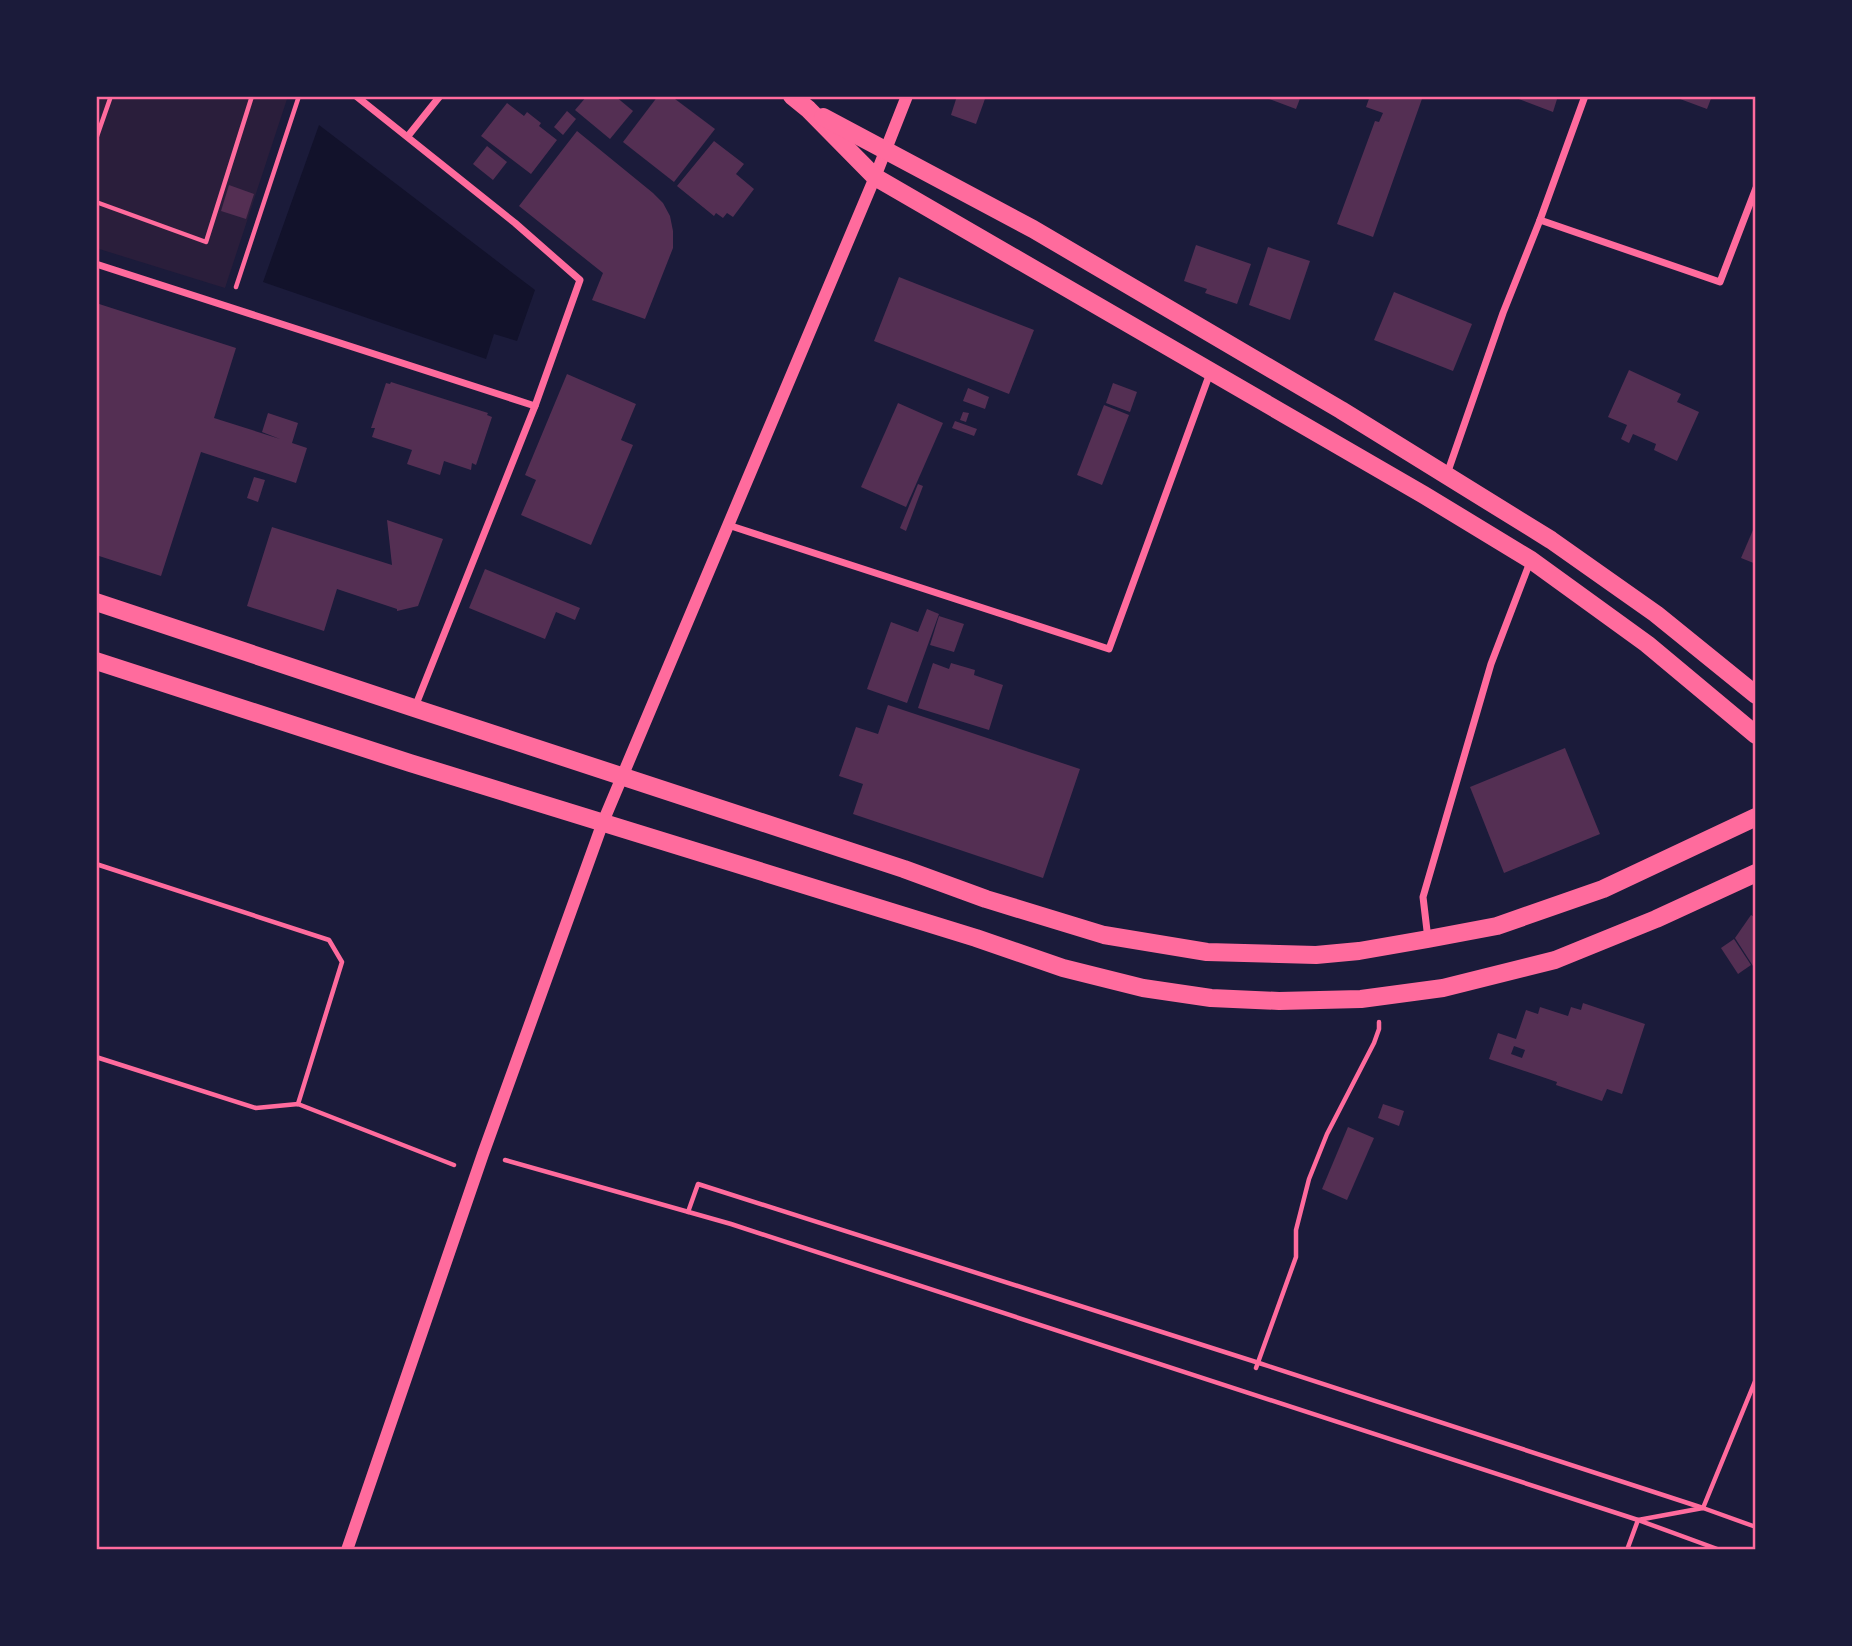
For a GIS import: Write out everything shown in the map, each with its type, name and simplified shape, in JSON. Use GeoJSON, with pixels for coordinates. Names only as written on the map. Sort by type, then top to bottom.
{"type":"FeatureCollection","features":[{"type":"Feature","properties":{"kind":"main road"},"geometry":{"type":"LineString","coordinates":[[792,96],[876,177],[1424,495],[1531,560],[1647,644],[1756,735]]}},
{"type":"Feature","properties":{"kind":"main road"},"geometry":{"type":"LineString","coordinates":[[808,109],[1033,229],[1341,410],[1552,540],[1656,614],[1756,695]]}},
{"type":"Feature","properties":{"kind":"main road"},"geometry":{"type":"LineString","coordinates":[[96,602],[904,869],[986,899],[1104,935],[1207,952],[1316,955],[1428,940],[1497,926],[1602,889],[1756,817]]}},
{"type":"Feature","properties":{"kind":"main road"},"geometry":{"type":"LineString","coordinates":[[96,661],[976,938],[1063,968],[1143,988],[1211,998],[1279,1001],[1361,999],[1443,988],[1555,960],[1656,919],[1756,873]]}},
{"type":"Feature","properties":{"kind":"street"},"geometry":{"type":"LineString","coordinates":[[356,96],[515,223],[580,280],[535,406],[414,708]]}},
{"type":"Feature","properties":{"kind":"street"},"geometry":{"type":"LineString","coordinates":[[408,136],[440,96]]}},
{"type":"Feature","properties":{"kind":"street"},"geometry":{"type":"LineString","coordinates":[[347,1550],[484,1154],[603,822],[876,177],[907,96]]}},
{"type":"Feature","properties":{"kind":"street"},"geometry":{"type":"LineString","coordinates":[[1446,476],[1503,313],[1585,96]]}},
{"type":"Feature","properties":{"kind":"street"},"geometry":{"type":"LineString","coordinates":[[1540,220],[1720,282],[1756,188]]}},
{"type":"Feature","properties":{"kind":"street"},"geometry":{"type":"LineString","coordinates":[[96,264],[535,406]]}},
{"type":"Feature","properties":{"kind":"street"},"geometry":{"type":"LineString","coordinates":[[728,526],[1109,649],[1211,372]]}},
{"type":"Feature","properties":{"kind":"street"},"geometry":{"type":"LineString","coordinates":[[1428,940],[1423,897],[1491,664],[1531,560]]}},
{"type":"Feature","properties":{"kind":"path"},"geometry":{"type":"LineString","coordinates":[[96,139],[110,96]]}},
{"type":"Feature","properties":{"kind":"path"},"geometry":{"type":"LineString","coordinates":[[96,202],[206,242],[252,96]]}},
{"type":"Feature","properties":{"kind":"path"},"geometry":{"type":"LineString","coordinates":[[229,308],[299,97]]}},
{"type":"Feature","properties":{"kind":"path"},"geometry":{"type":"LineString","coordinates":[[96,864],[329,940],[342,962],[298,1104]]}},
{"type":"Feature","properties":{"kind":"path"},"geometry":{"type":"LineString","coordinates":[[1257,1366],[1296,1257],[1296,1230],[1309,1179],[1327,1134],[1374,1043],[1379,1028],[1378,997]]}},
{"type":"Feature","properties":{"kind":"path"},"geometry":{"type":"LineString","coordinates":[[96,1057],[256,1108],[298,1104],[477,1174]]}},
{"type":"Feature","properties":{"kind":"path"},"geometry":{"type":"LineString","coordinates":[[484,1154],[757,1232],[1637,1520],[1720,1550]]}},
{"type":"Feature","properties":{"kind":"path"},"geometry":{"type":"LineString","coordinates":[[688,1212],[698,1184],[1756,1527]]}},
{"type":"Feature","properties":{"kind":"path"},"geometry":{"type":"LineString","coordinates":[[1703,1508],[1756,1379]]}},
{"type":"Feature","properties":{"kind":"path"},"geometry":{"type":"LineString","coordinates":[[1637,1520],[1703,1508]]}},
{"type":"Feature","properties":{"kind":"path"},"geometry":{"type":"LineString","coordinates":[[1627,1550],[1637,1520]]}},
{"type":"Feature","properties":{"kind":"shaded area"},"geometry":{"type":"Polygon","coordinates":[[[96,96],[288,96],[225,288],[96,248],[96,96]]]}},
{"type":"Feature","properties":{"kind":"shaded area"},"geometry":{"type":"Polygon","coordinates":[[[319,125],[535,290],[517,341],[494,334],[486,359],[263,282],[319,125]]]}},
{"type":"Feature","properties":{"kind":"building"},"geometry":{"type":"Polygon","coordinates":[[[587,96],[615,96],[633,111],[610,139],[575,110],[587,96]]]}},
{"type":"Feature","properties":{"kind":"building"},"geometry":{"type":"Polygon","coordinates":[[[658,96],[671,96],[715,129],[674,182],[623,142],[658,96]]]}},
{"type":"Feature","properties":{"kind":"building"},"geometry":{"type":"Polygon","coordinates":[[[957,96],[986,96],[976,124],[951,115],[957,96]]]}},
{"type":"Feature","properties":{"kind":"building"},"geometry":{"type":"Polygon","coordinates":[[[1261,96],[1301,96],[1296,109],[1261,96]]]}},
{"type":"Feature","properties":{"kind":"building"},"geometry":{"type":"Polygon","coordinates":[[[1370,96],[1423,96],[1373,237],[1337,224],[1375,121],[1379,122],[1383,113],[1366,107],[1370,96]]]}},
{"type":"Feature","properties":{"kind":"building"},"geometry":{"type":"Polygon","coordinates":[[[1511,96],[1558,96],[1553,112],[1511,96]]]}},
{"type":"Feature","properties":{"kind":"building"},"geometry":{"type":"Polygon","coordinates":[[[1672,96],[1712,96],[1707,109],[1672,96]]]}},
{"type":"Feature","properties":{"kind":"building"},"geometry":{"type":"Polygon","coordinates":[[[507,103],[524,116],[527,112],[557,140],[531,174],[481,136],[507,103]]]}},
{"type":"Feature","properties":{"kind":"building"},"geometry":{"type":"Polygon","coordinates":[[[567,111],[576,119],[563,135],[554,127],[567,111]]]}},
{"type":"Feature","properties":{"kind":"building"},"geometry":{"type":"Polygon","coordinates":[[[577,131],[653,193],[670,216],[673,248],[645,319],[592,300],[603,273],[519,206],[577,131]]]}},
{"type":"Feature","properties":{"kind":"building"},"geometry":{"type":"Polygon","coordinates":[[[714,141],[744,164],[736,174],[754,189],[733,217],[727,213],[723,218],[716,213],[714,216],[677,186],[714,141]]]}},
{"type":"Feature","properties":{"kind":"building"},"geometry":{"type":"Polygon","coordinates":[[[487,146],[507,162],[493,180],[473,164],[487,146]]]}},
{"type":"Feature","properties":{"kind":"building"},"geometry":{"type":"Polygon","coordinates":[[[229,185],[254,194],[246,219],[221,211],[229,185]]]}},
{"type":"Feature","properties":{"kind":"building"},"geometry":{"type":"Polygon","coordinates":[[[1196,245],[1251,264],[1237,304],[1205,293],[1207,289],[1184,281],[1196,245]]]}},
{"type":"Feature","properties":{"kind":"building"},"geometry":{"type":"Polygon","coordinates":[[[1268,247],[1310,261],[1290,320],[1249,305],[1268,247]]]}},
{"type":"Feature","properties":{"kind":"building"},"geometry":{"type":"Polygon","coordinates":[[[899,277],[1034,330],[1009,394],[874,341],[899,277]]]}},
{"type":"Feature","properties":{"kind":"building"},"geometry":{"type":"Polygon","coordinates":[[[1394,292],[1472,324],[1453,371],[1374,340],[1394,292]]]}},
{"type":"Feature","properties":{"kind":"building"},"geometry":{"type":"Polygon","coordinates":[[[96,303],[236,348],[214,418],[280,439],[262,432],[268,413],[298,423],[292,443],[307,448],[296,483],[201,452],[161,576],[96,555],[96,303]]]}},
{"type":"Feature","properties":{"kind":"building"},"geometry":{"type":"Polygon","coordinates":[[[1629,370],[1681,394],[1677,402],[1699,412],[1677,461],[1654,450],[1656,444],[1633,434],[1629,443],[1621,439],[1627,425],[1608,417],[1629,370]]]}},
{"type":"Feature","properties":{"kind":"building"},"geometry":{"type":"Polygon","coordinates":[[[567,374],[636,404],[621,440],[633,445],[591,545],[521,515],[536,480],[525,475],[567,374]]]}},
{"type":"Feature","properties":{"kind":"building"},"geometry":{"type":"Polygon","coordinates":[[[391,382],[488,413],[487,415],[492,417],[476,465],[472,463],[471,470],[444,461],[440,475],[407,464],[412,450],[372,437],[375,428],[371,428],[386,383],[391,382]]]}},
{"type":"Feature","properties":{"kind":"building"},"geometry":{"type":"Polygon","coordinates":[[[1113,383],[1137,392],[1130,412],[1106,403],[1113,383]]]}},
{"type":"Feature","properties":{"kind":"building"},"geometry":{"type":"Polygon","coordinates":[[[968,388],[989,397],[985,409],[963,401],[968,388]]]}},
{"type":"Feature","properties":{"kind":"building"},"geometry":{"type":"Polygon","coordinates":[[[898,403],[943,423],[906,507],[861,487],[898,403]]]}},
{"type":"Feature","properties":{"kind":"building"},"geometry":{"type":"Polygon","coordinates":[[[1104,405],[1129,415],[1102,485],[1077,475],[1104,405]]]}},
{"type":"Feature","properties":{"kind":"building"},"geometry":{"type":"Polygon","coordinates":[[[963,412],[969,413],[966,422],[960,420],[963,412]]]}},
{"type":"Feature","properties":{"kind":"building"},"geometry":{"type":"Polygon","coordinates":[[[955,421],[977,429],[974,436],[952,428],[955,421]]]}},
{"type":"Feature","properties":{"kind":"building"},"geometry":{"type":"Polygon","coordinates":[[[254,477],[265,480],[258,502],[247,498],[254,477]]]}},
{"type":"Feature","properties":{"kind":"building"},"geometry":{"type":"Polygon","coordinates":[[[918,484],[923,486],[906,531],[900,528],[918,484]]]}},
{"type":"Feature","properties":{"kind":"building"},"geometry":{"type":"Polygon","coordinates":[[[387,520],[443,539],[418,606],[397,611],[337,589],[324,631],[247,606],[272,527],[392,565],[387,520]]]}},
{"type":"Feature","properties":{"kind":"building"},"geometry":{"type":"Polygon","coordinates":[[[1756,523],[1756,564],[1741,558],[1756,523]]]}},
{"type":"Feature","properties":{"kind":"building"},"geometry":{"type":"Polygon","coordinates":[[[485,569],[580,608],[575,620],[556,612],[545,639],[469,608],[485,569]]]}},
{"type":"Feature","properties":{"kind":"building"},"geometry":{"type":"Polygon","coordinates":[[[927,609],[939,614],[907,703],[867,689],[891,622],[918,632],[927,609]]]}},
{"type":"Feature","properties":{"kind":"building"},"geometry":{"type":"Polygon","coordinates":[[[939,616],[964,624],[954,652],[930,645],[939,616]]]}},
{"type":"Feature","properties":{"kind":"building"},"geometry":{"type":"Polygon","coordinates":[[[933,663],[949,669],[951,663],[975,670],[974,675],[1003,685],[989,730],[918,708],[933,663]]]}},
{"type":"Feature","properties":{"kind":"building"},"geometry":{"type":"Polygon","coordinates":[[[888,705],[1080,769],[1043,878],[853,814],[863,784],[839,776],[856,727],[878,734],[888,705]]]}},
{"type":"Feature","properties":{"kind":"building"},"geometry":{"type":"Polygon","coordinates":[[[1565,748],[1600,834],[1504,873],[1470,787],[1565,748]]]}},
{"type":"Feature","properties":{"kind":"building"},"geometry":{"type":"Polygon","coordinates":[[[1751,915],[1756,918],[1756,961],[1753,966],[1735,938],[1751,915]]]}},
{"type":"Feature","properties":{"kind":"building"},"geometry":{"type":"Polygon","coordinates":[[[1734,939],[1751,965],[1738,974],[1721,948],[1734,939]]]}},
{"type":"Feature","properties":{"kind":"building"},"geometry":{"type":"Polygon","coordinates":[[[1583,1003],[1645,1024],[1622,1094],[1607,1089],[1602,1101],[1556,1085],[1557,1082],[1489,1059],[1498,1033],[1516,1039],[1526,1010],[1538,1014],[1540,1007],[1568,1016],[1571,1007],[1581,1010],[1583,1003]],[[1514,1046],[1511,1054],[1522,1058],[1525,1050],[1514,1046]]]}},
{"type":"Feature","properties":{"kind":"building"},"geometry":{"type":"Polygon","coordinates":[[[1383,1104],[1404,1111],[1399,1126],[1378,1118],[1383,1104]]]}},
{"type":"Feature","properties":{"kind":"building"},"geometry":{"type":"Polygon","coordinates":[[[1348,1127],[1374,1138],[1347,1200],[1322,1189],[1348,1127]]]}}]}
